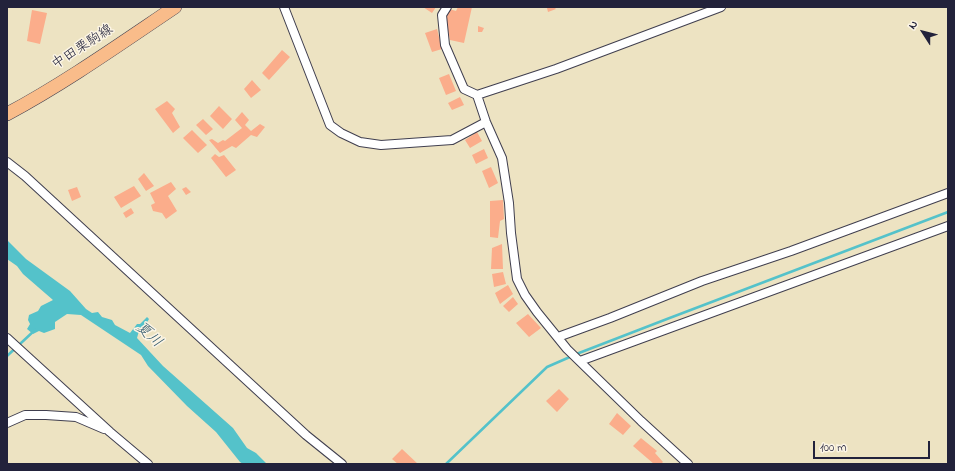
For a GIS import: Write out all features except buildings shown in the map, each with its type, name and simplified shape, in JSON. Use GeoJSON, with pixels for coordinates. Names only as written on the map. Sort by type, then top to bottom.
{"type":"FeatureCollection","features":[{"type":"Feature","properties":{"kind":"main road","name":"中田栗駒線"},"geometry":{"type":"LineString","coordinates":[[7,114],[26,104],[89,64],[175,7]]}},
{"type":"Feature","properties":{"kind":"street"},"geometry":{"type":"LineString","coordinates":[[284,7],[330,125],[341,133],[360,142],[381,145],[405,144],[452,140],[486,122]]}},
{"type":"Feature","properties":{"kind":"street"},"geometry":{"type":"LineString","coordinates":[[447,7],[442,15],[445,45],[464,89],[477,95],[556,69],[721,7]]}},
{"type":"Feature","properties":{"kind":"street"},"geometry":{"type":"LineString","coordinates":[[477,95],[486,122],[502,158],[509,203],[517,279],[525,295],[536,312],[570,352],[640,421],[688,464]]}},
{"type":"Feature","properties":{"kind":"street"},"geometry":{"type":"LineString","coordinates":[[7,162],[25,176],[306,435],[342,464]]}},
{"type":"Feature","properties":{"kind":"street"},"geometry":{"type":"LineString","coordinates":[[558,337],[702,281],[791,251],[948,193]]}},
{"type":"Feature","properties":{"kind":"street"},"geometry":{"type":"LineString","coordinates":[[579,360],[948,226]]}},
{"type":"Feature","properties":{"kind":"street"},"geometry":{"type":"LineString","coordinates":[[7,338],[110,432],[148,464]]}},
{"type":"Feature","properties":{"kind":"street"},"geometry":{"type":"LineString","coordinates":[[7,423],[25,415],[46,414],[76,417],[110,432]]}},
{"type":"Feature","properties":{"kind":"water"},"geometry":{"type":"Polygon","coordinates":[[[7,240],[26,259],[70,291],[86,309],[92,313],[98,312],[102,317],[112,320],[115,325],[130,333],[137,324],[140,324],[147,317],[149,319],[144,328],[139,331],[137,338],[163,366],[233,428],[247,448],[256,453],[267,464],[243,464],[240,462],[216,432],[187,406],[148,366],[141,355],[81,315],[67,314],[55,322],[55,329],[44,333],[39,331],[33,334],[27,329],[30,324],[28,320],[29,315],[38,311],[41,306],[53,300],[23,274],[17,266],[7,259],[7,240]]]}},
{"type":"Feature","properties":{"kind":"waterway"},"geometry":{"type":"LineString","coordinates":[[446,464],[547,367],[579,353],[948,212]]}},
{"type":"Feature","properties":{"kind":"waterway"},"geometry":{"type":"LineString","coordinates":[[7,356],[35,330]]}},
{"type":"Feature","properties":{"kind":"water label","name":"夏川"},"geometry":{"type":"Point","coordinates":[148,336]}}]}
